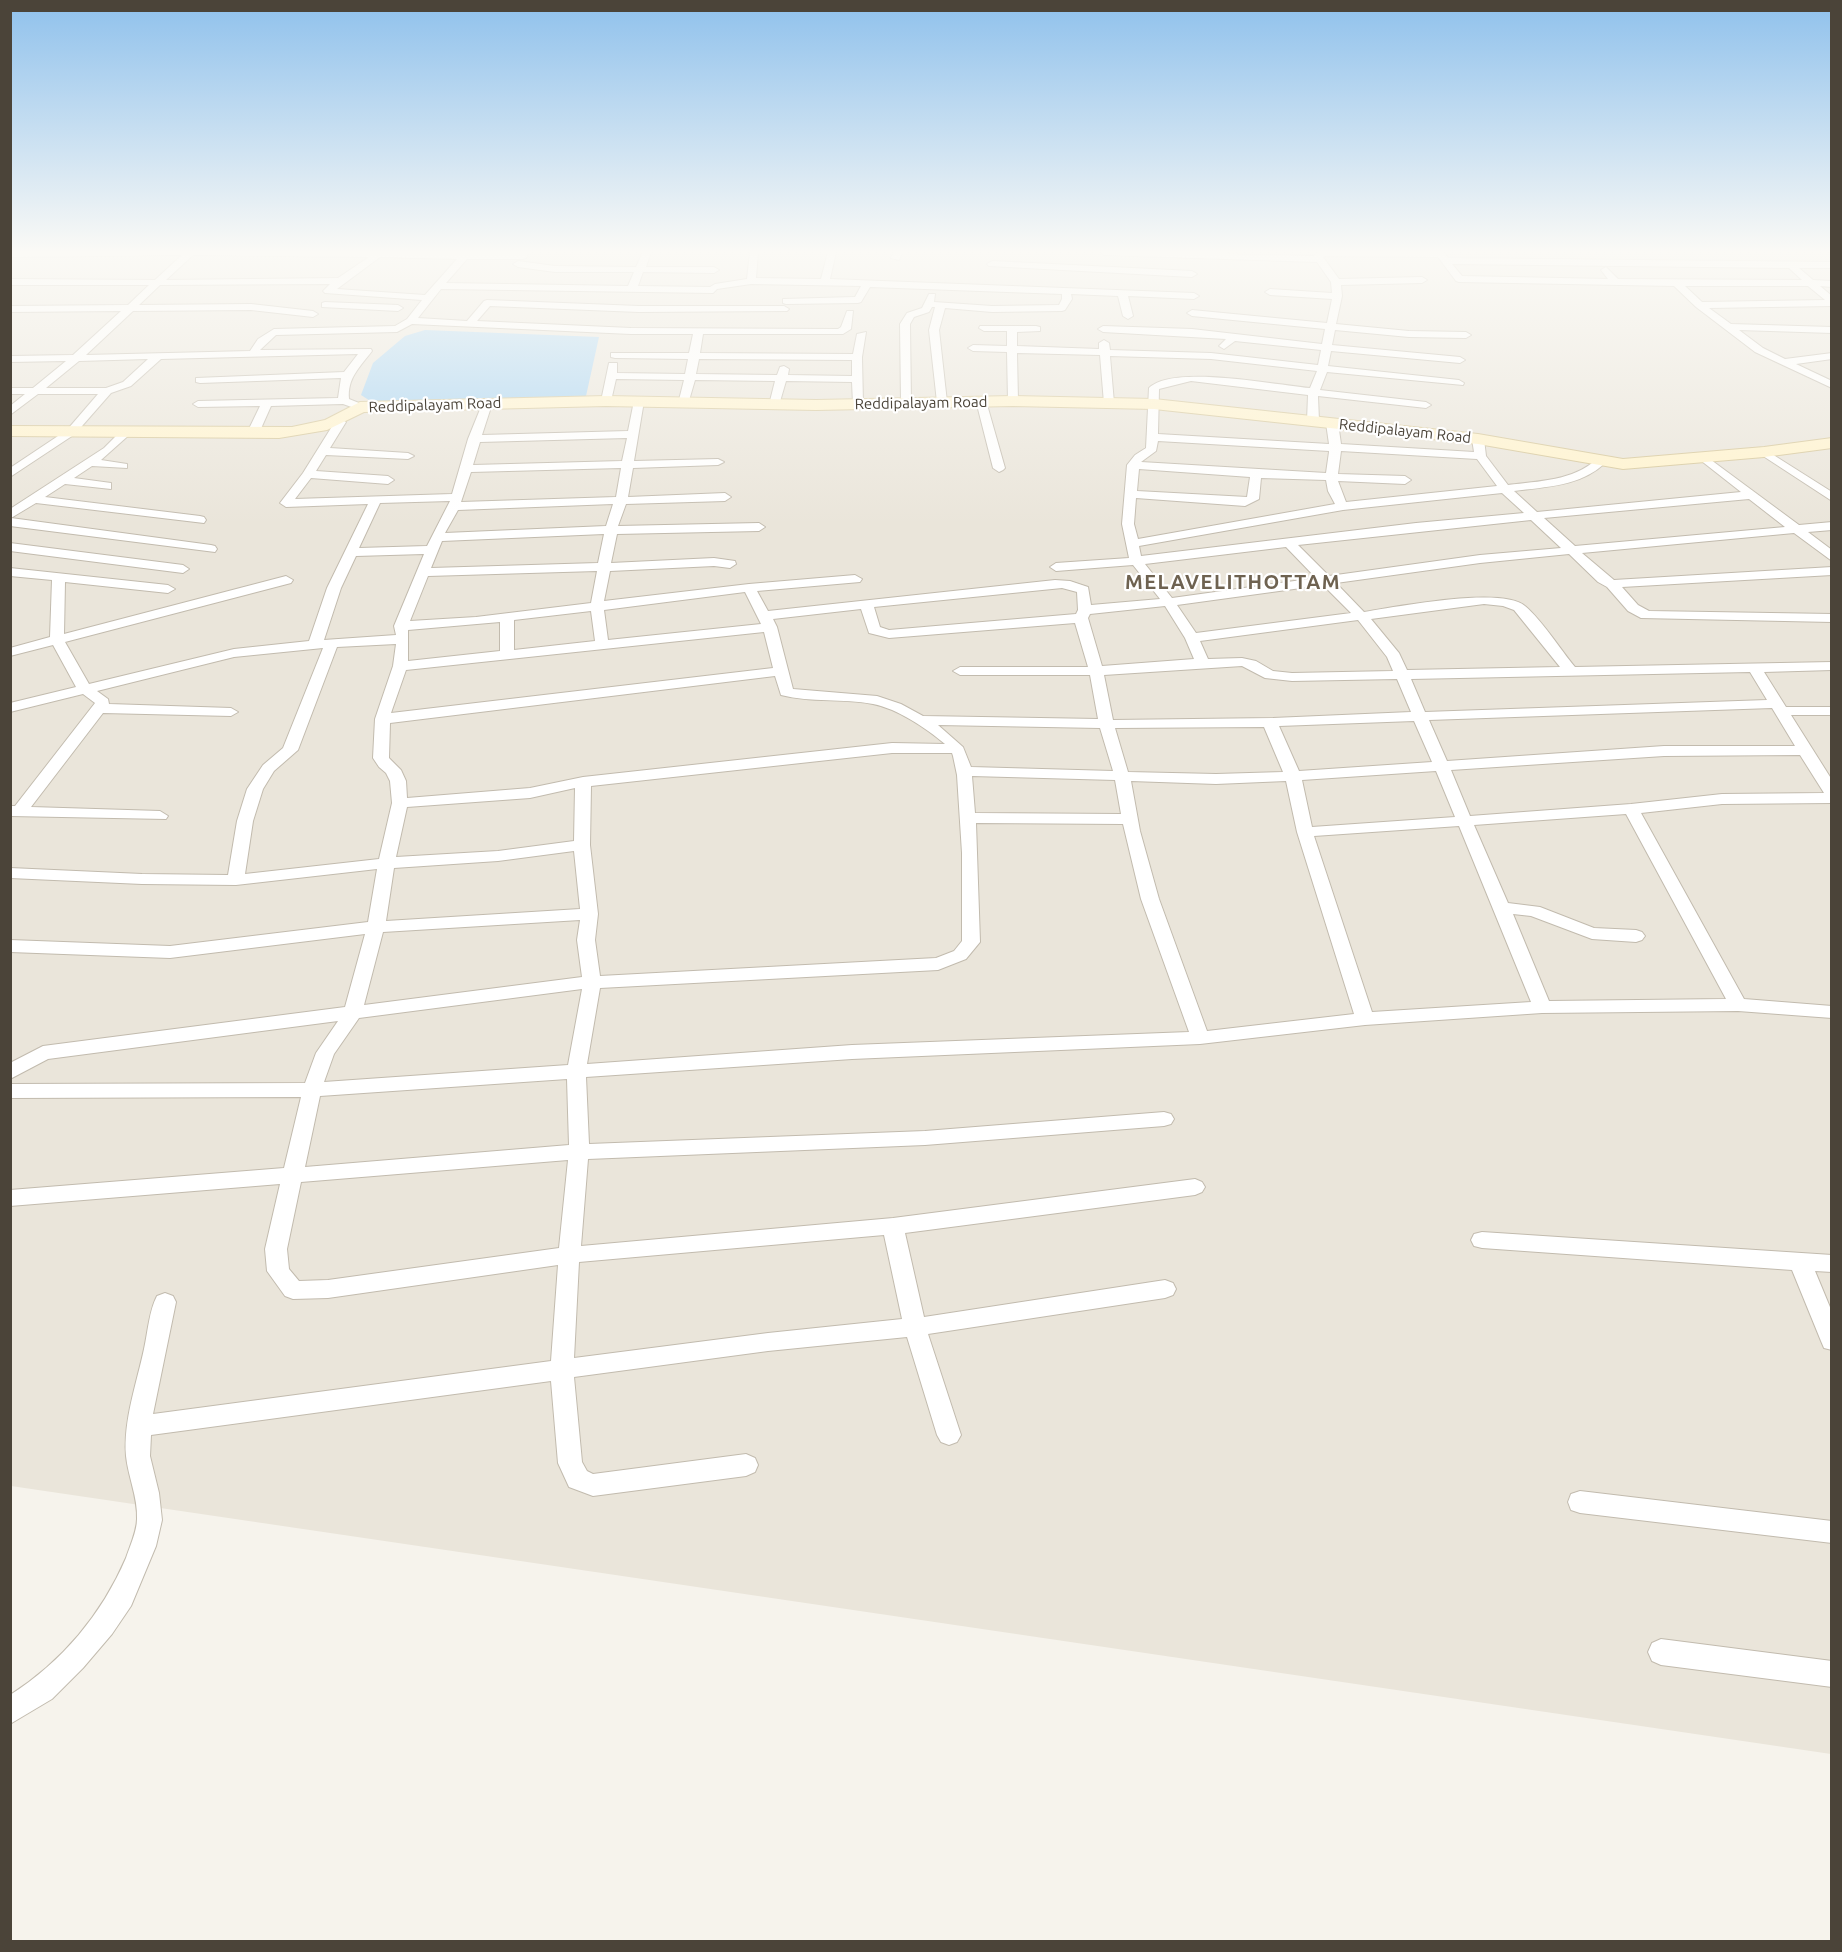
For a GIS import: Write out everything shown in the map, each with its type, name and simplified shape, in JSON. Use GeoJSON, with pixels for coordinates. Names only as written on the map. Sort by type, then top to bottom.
{"type":"FeatureCollection","features":[{"type":"Feature","properties":{"kind":"main road","name":"Reddipalayam Road"},"geometry":{"type":"LineString","coordinates":[[10,431],[253,433],[318,430],[340,422],[360,407],[606,401],[774,405],[1013,401],[1154,404],[1478,439],[1601,461],[1650,463],[1829,445]]}},
{"type":"Feature","properties":{"kind":"street"},"geometry":{"type":"LineString","coordinates":[[10,412],[92,343]]}},
{"type":"Feature","properties":{"kind":"street"},"geometry":{"type":"LineString","coordinates":[[252,355],[260,343]]}},
{"type":"Feature","properties":{"kind":"street"},"geometry":{"type":"LineString","coordinates":[[345,401],[342,387],[348,375],[377,343]]}},
{"type":"Feature","properties":{"kind":"street"},"geometry":{"type":"LineString","coordinates":[[606,401],[620,343]]}},
{"type":"Feature","properties":{"kind":"street"},"geometry":{"type":"LineString","coordinates":[[631,343],[693,356],[857,357]]}},
{"type":"Feature","properties":{"kind":"street"},"geometry":{"type":"LineString","coordinates":[[683,404],[692,378],[696,343]]}},
{"type":"Feature","properties":{"kind":"street"},"geometry":{"type":"LineString","coordinates":[[774,405],[787,355],[786,343]]}},
{"type":"Feature","properties":{"kind":"street"},"geometry":{"type":"LineString","coordinates":[[858,404],[857,357],[860,343]]}},
{"type":"Feature","properties":{"kind":"street"},"geometry":{"type":"LineString","coordinates":[[905,343],[906,403]]}},
{"type":"Feature","properties":{"kind":"street"},"geometry":{"type":"LineString","coordinates":[[935,343],[942,402]]}},
{"type":"Feature","properties":{"kind":"street"},"geometry":{"type":"LineString","coordinates":[[1012,343],[1013,401]]}},
{"type":"Feature","properties":{"kind":"street"},"geometry":{"type":"LineString","coordinates":[[1104,343],[1109,403]]}},
{"type":"Feature","properties":{"kind":"street"},"geometry":{"type":"LineString","coordinates":[[1203,663],[1192,638],[1169,602],[1136,561],[1128,524],[1133,465],[1139,457],[1152,449],[1154,388],[1201,367],[1227,343]]}},
{"type":"Feature","properties":{"kind":"street"},"geometry":{"type":"LineString","coordinates":[[1286,343],[1460,360]]}},
{"type":"Feature","properties":{"kind":"street"},"geometry":{"type":"LineString","coordinates":[[1313,421],[1313,394],[1322,370],[1328,343]]}},
{"type":"Feature","properties":{"kind":"street"},"geometry":{"type":"LineString","coordinates":[[1750,343],[1782,362],[1831,385]]}},
{"type":"Feature","properties":{"kind":"street"},"geometry":{"type":"LineString","coordinates":[[10,359],[252,355],[374,345]]}},
{"type":"Feature","properties":{"kind":"street"},"geometry":{"type":"LineString","coordinates":[[973,348],[1105,353],[1201,367],[1313,394],[1426,405]]}},
{"type":"Feature","properties":{"kind":"street"},"geometry":{"type":"LineString","coordinates":[[1782,362],[1832,356]]}},
{"type":"Feature","properties":{"kind":"street"},"geometry":{"type":"LineString","coordinates":[[10,391],[107,391],[127,384],[157,357]]}},
{"type":"Feature","properties":{"kind":"street"},"geometry":{"type":"LineString","coordinates":[[1201,367],[1322,370],[1460,383]]}},
{"type":"Feature","properties":{"kind":"street"},"geometry":{"type":"LineString","coordinates":[[198,404],[348,375]]}},
{"type":"Feature","properties":{"kind":"street"},"geometry":{"type":"LineString","coordinates":[[611,376],[857,379]]}},
{"type":"Feature","properties":{"kind":"street"},"geometry":{"type":"LineString","coordinates":[[200,380],[264,392],[345,401],[360,407]]}},
{"type":"Feature","properties":{"kind":"street"},"geometry":{"type":"LineString","coordinates":[[10,474],[71,432],[107,391]]}},
{"type":"Feature","properties":{"kind":"street"},"geometry":{"type":"LineString","coordinates":[[253,433],[264,392]]}},
{"type":"Feature","properties":{"kind":"street"},"geometry":{"type":"LineString","coordinates":[[602,645],[597,605],[611,530],[621,500],[639,401]]}},
{"type":"Feature","properties":{"kind":"street"},"geometry":{"type":"LineString","coordinates":[[981,401],[999,468]]}},
{"type":"Feature","properties":{"kind":"street"},"geometry":{"type":"LineString","coordinates":[[487,404],[456,501],[434,543],[402,632],[400,666],[382,720],[381,758],[384,764],[393,770],[398,781],[400,803],[386,863],[376,927],[352,1014],[325,1053],[312,1090],[276,1249],[278,1271],[293,1290],[328,1289],[569,1255],[893,1226],[1195,1187]]}},
{"type":"Feature","properties":{"kind":"street"},"geometry":{"type":"LineString","coordinates":[[340,422],[308,474],[285,503],[725,497]]}},
{"type":"Feature","properties":{"kind":"street"},"geometry":{"type":"LineString","coordinates":[[1332,423],[1336,448],[1332,477],[1333,491],[1343,506]]}},
{"type":"Feature","properties":{"kind":"street"},"geometry":{"type":"LineString","coordinates":[[10,515],[108,450],[125,433]]}},
{"type":"Feature","properties":{"kind":"street"},"geometry":{"type":"LineString","coordinates":[[474,439],[632,434]]}},
{"type":"Feature","properties":{"kind":"street"},"geometry":{"type":"LineString","coordinates":[[1154,437],[1480,456]]}},
{"type":"Feature","properties":{"kind":"street"},"geometry":{"type":"LineString","coordinates":[[1478,439],[1480,456],[1506,489],[1536,515],[1593,572],[1612,584],[1633,608],[1646,615],[1832,618]]}},
{"type":"Feature","properties":{"kind":"street"},"geometry":{"type":"LineString","coordinates":[[322,451],[408,456]]}},
{"type":"Feature","properties":{"kind":"street"},"geometry":{"type":"LineString","coordinates":[[1764,452],[1829,493]]}},
{"type":"Feature","properties":{"kind":"street"},"geometry":{"type":"LineString","coordinates":[[1703,457],[1794,530],[1832,557]]}},
{"type":"Feature","properties":{"kind":"street"},"geometry":{"type":"LineString","coordinates":[[1132,544],[1343,506],[1506,489],[1581,477],[1595,469],[1601,461]]}},
{"type":"Feature","properties":{"kind":"street"},"geometry":{"type":"LineString","coordinates":[[89,462],[123,466]]}},
{"type":"Feature","properties":{"kind":"street"},"geometry":{"type":"LineString","coordinates":[[466,469],[718,462]]}},
{"type":"Feature","properties":{"kind":"street"},"geometry":{"type":"LineString","coordinates":[[1133,465],[1256,474],[1405,480]]}},
{"type":"Feature","properties":{"kind":"street"},"geometry":{"type":"LineString","coordinates":[[308,474],[388,480]]}},
{"type":"Feature","properties":{"kind":"street"},"geometry":{"type":"LineString","coordinates":[[1131,494],[1245,502],[1253,499],[1256,474]]}},
{"type":"Feature","properties":{"kind":"street"},"geometry":{"type":"LineString","coordinates":[[62,480],[107,486]]}},
{"type":"Feature","properties":{"kind":"street"},"geometry":{"type":"LineString","coordinates":[[1056,567],[1136,561],[1290,544],[1416,527],[1751,495]]}},
{"type":"Feature","properties":{"kind":"street"},"geometry":{"type":"LineString","coordinates":[[34,499],[200,520]]}},
{"type":"Feature","properties":{"kind":"street"},"geometry":{"type":"LineString","coordinates":[[315,645],[334,588],[375,500]]}},
{"type":"Feature","properties":{"kind":"street"},"geometry":{"type":"LineString","coordinates":[[17,573],[116,510]]}},
{"type":"Feature","properties":{"kind":"street"},"geometry":{"type":"LineString","coordinates":[[10,522],[211,549]]}},
{"type":"Feature","properties":{"kind":"street"},"geometry":{"type":"LineString","coordinates":[[866,603],[874,630],[889,634],[1083,614],[1480,559],[1832,526]]}},
{"type":"Feature","properties":{"kind":"street"},"geometry":{"type":"LineString","coordinates":[[352,552],[434,543],[611,530],[759,527]]}},
{"type":"Feature","properties":{"kind":"street"},"geometry":{"type":"LineString","coordinates":[[1290,544],[1327,579],[1394,656],[1542,1007]]}},
{"type":"Feature","properties":{"kind":"street"},"geometry":{"type":"LineString","coordinates":[[10,547],[183,569]]}},
{"type":"Feature","properties":{"kind":"street"},"geometry":{"type":"LineString","coordinates":[[424,572],[714,562],[730,564]]}},
{"type":"Feature","properties":{"kind":"street"},"geometry":{"type":"LineString","coordinates":[[1612,584],[1832,571]]}},
{"type":"Feature","properties":{"kind":"street"},"geometry":{"type":"LineString","coordinates":[[17,573],[168,590]]}},
{"type":"Feature","properties":{"kind":"street"},"geometry":{"type":"LineString","coordinates":[[15,811],[103,702],[84,688],[57,640],[59,578]]}},
{"type":"Feature","properties":{"kind":"street"},"geometry":{"type":"LineString","coordinates":[[10,708],[234,653],[332,643],[597,605],[855,579]]}},
{"type":"Feature","properties":{"kind":"street"},"geometry":{"type":"LineString","coordinates":[[10,652],[286,580]]}},
{"type":"Feature","properties":{"kind":"street"},"geometry":{"type":"LineString","coordinates":[[400,666],[602,645],[767,622],[866,603],[1062,584],[1076,586],[1083,590],[1083,614],[1106,724],[1122,776],[1150,899],[1172,952],[1200,1038]]}},
{"type":"Feature","properties":{"kind":"street"},"geometry":{"type":"LineString","coordinates":[[10,1072],[43,1053],[73,1048],[592,982],[938,964],[960,955],[971,942],[968,818],[963,771],[957,748],[922,720],[878,700],[797,696],[786,692],[767,622],[749,588]]}},
{"type":"Feature","properties":{"kind":"street"},"geometry":{"type":"LineString","coordinates":[[1192,638],[1484,600],[1505,602],[1519,607],[1570,670]]}},
{"type":"Feature","properties":{"kind":"street"},"geometry":{"type":"LineString","coordinates":[[507,618],[507,655]]}},
{"type":"Feature","properties":{"kind":"street"},"geometry":{"type":"LineString","coordinates":[[236,880],[245,821],[255,789],[268,768],[290,750],[332,643]]}},
{"type":"Feature","properties":{"kind":"street"},"geometry":{"type":"LineString","coordinates":[[960,671],[1096,671],[1242,662],[1251,664],[1270,675],[1292,677],[1832,666]]}},
{"type":"Feature","properties":{"kind":"street"},"geometry":{"type":"LineString","coordinates":[[1753,666],[1832,793]]}},
{"type":"Feature","properties":{"kind":"street"},"geometry":{"type":"LineString","coordinates":[[382,720],[780,671]]}},
{"type":"Feature","properties":{"kind":"street"},"geometry":{"type":"LineString","coordinates":[[922,720],[1205,725],[1647,705],[1778,707],[1832,711]]}},
{"type":"Feature","properties":{"kind":"street"},"geometry":{"type":"LineString","coordinates":[[99,708],[231,712]]}},
{"type":"Feature","properties":{"kind":"street"},"geometry":{"type":"LineString","coordinates":[[1269,721],[1293,776],[1305,832],[1365,1019]]}},
{"type":"Feature","properties":{"kind":"street"},"geometry":{"type":"LineString","coordinates":[[400,803],[530,793],[584,782],[892,748],[957,748]]}},
{"type":"Feature","properties":{"kind":"street"},"geometry":{"type":"LineString","coordinates":[[963,771],[1175,779],[1293,776],[1664,751],[1806,750]]}},
{"type":"Feature","properties":{"kind":"street"},"geometry":{"type":"LineString","coordinates":[[584,782],[582,845],[589,914],[586,940],[592,982],[576,1073],[579,1152],[569,1255],[562,1371],[570,1463],[578,1479],[593,1485],[746,1465]]}},
{"type":"Feature","properties":{"kind":"street"},"geometry":{"type":"LineString","coordinates":[[1305,832],[1631,809],[1722,799],[1832,798]]}},
{"type":"Feature","properties":{"kind":"street"},"geometry":{"type":"LineString","coordinates":[[1631,809],[1738,1005]]}},
{"type":"Feature","properties":{"kind":"street"},"geometry":{"type":"LineString","coordinates":[[15,811],[160,816]]}},
{"type":"Feature","properties":{"kind":"street"},"geometry":{"type":"LineString","coordinates":[[968,818],[1130,819]]}},
{"type":"Feature","properties":{"kind":"street"},"geometry":{"type":"LineString","coordinates":[[10,873],[142,879],[236,880],[386,863],[498,856],[582,845]]}},
{"type":"Feature","properties":{"kind":"street"},"geometry":{"type":"LineString","coordinates":[[1502,908],[1534,911],[1592,933],[1636,936]]}},
{"type":"Feature","properties":{"kind":"street"},"geometry":{"type":"LineString","coordinates":[[10,946],[170,952],[376,927],[589,914]]}},
{"type":"Feature","properties":{"kind":"street"},"geometry":{"type":"LineString","coordinates":[[10,1091],[312,1090],[852,1052],[1200,1038],[1365,1019],[1542,1007],[1738,1005],[1832,1012]]}},
{"type":"Feature","properties":{"kind":"street"},"geometry":{"type":"LineString","coordinates":[[10,1198],[293,1177],[579,1152],[925,1138],[1164,1119]]}},
{"type":"Feature","properties":{"kind":"street"},"geometry":{"type":"LineString","coordinates":[[893,1226],[915,1327],[949,1435]]}},
{"type":"Feature","properties":{"kind":"street"},"geometry":{"type":"LineString","coordinates":[[1482,1240],[1832,1264]]}},
{"type":"Feature","properties":{"kind":"street"},"geometry":{"type":"LineString","coordinates":[[1800,1262],[1832,1341]]}},
{"type":"Feature","properties":{"kind":"street"},"geometry":{"type":"LineString","coordinates":[[138,1426],[768,1342],[915,1327],[1165,1289]]}},
{"type":"Feature","properties":{"kind":"street"},"geometry":{"type":"LineString","coordinates":[[10,1711],[42,1690],[74,1659],[122,1597],[143,1546],[150,1520],[147,1493],[138,1456],[138,1426],[165,1302]]}},
{"type":"Feature","properties":{"kind":"street"},"geometry":{"type":"LineString","coordinates":[[1580,1502],[1832,1532]]}},
{"type":"Feature","properties":{"kind":"street"},"geometry":{"type":"LineString","coordinates":[[1661,1652],[1832,1674]]}},
{"type":"Feature","properties":{"kind":"shaded area"},"geometry":{"type":"Polygon","coordinates":[[[11,343],[1831,343],[1831,1754],[11,1486],[11,343]]]}},
{"type":"Feature","properties":{"kind":"water"},"geometry":{"type":"Polygon","coordinates":[[[397,343],[598,343],[586,396],[375,404],[361,395],[373,363],[397,343]]]}},
{"type":"Feature","properties":{"kind":"district","name":"MELAVELITHOTTAM"},"geometry":{"type":"Point","coordinates":[1233,582]}}]}
